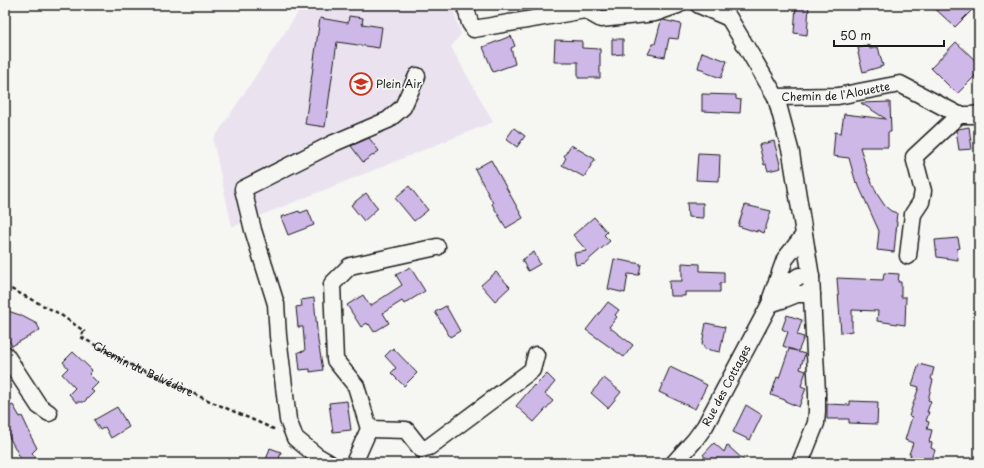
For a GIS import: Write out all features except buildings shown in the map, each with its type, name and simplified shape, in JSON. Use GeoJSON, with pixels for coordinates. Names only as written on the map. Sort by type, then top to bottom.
{"type":"FeatureCollection","features":[{"type":"Feature","properties":{"kind":"street"},"geometry":{"type":"LineString","coordinates":[[464,5],[470,23],[474,29],[585,10],[601,19],[655,13],[678,5]]}},
{"type":"Feature","properties":{"kind":"street"},"geometry":{"type":"LineString","coordinates":[[699,5],[730,11]]}},
{"type":"Feature","properties":{"kind":"street","name":"Chemin de l'Alouette"},"geometry":{"type":"LineString","coordinates":[[730,11],[776,97],[838,96],[900,84],[959,115]]}},
{"type":"Feature","properties":{"kind":"street"},"geometry":{"type":"LineString","coordinates":[[329,463],[317,456],[294,438],[288,420],[278,336],[276,304],[253,230],[243,189],[334,142],[388,120],[403,107],[417,76]]}},
{"type":"Feature","properties":{"kind":"street"},"geometry":{"type":"LineString","coordinates":[[776,97],[791,153],[811,277],[817,411],[816,423],[800,463]]}},
{"type":"Feature","properties":{"kind":"street"},"geometry":{"type":"LineString","coordinates":[[908,256],[913,214],[921,202],[923,191],[914,157],[959,115],[979,114]]}},
{"type":"Feature","properties":{"kind":"street"},"geometry":{"type":"LineString","coordinates":[[770,304],[774,288],[785,259],[804,235]]}},
{"type":"Feature","properties":{"kind":"street"},"geometry":{"type":"LineString","coordinates":[[354,463],[369,429],[356,386],[335,360],[332,284],[350,266],[437,247]]}},
{"type":"Feature","properties":{"kind":"street"},"geometry":{"type":"LineString","coordinates":[[770,304],[781,289],[799,276],[811,277]]}},
{"type":"Feature","properties":{"kind":"street"},"geometry":{"type":"LineString","coordinates":[[770,304],[797,294],[812,294]]}},
{"type":"Feature","properties":{"kind":"street","name":"Rue des Cottages"},"geometry":{"type":"LineString","coordinates":[[674,463],[694,441],[705,426],[770,304]]}},
{"type":"Feature","properties":{"kind":"street"},"geometry":{"type":"LineString","coordinates":[[5,354],[39,406],[49,413]]}},
{"type":"Feature","properties":{"kind":"street"},"geometry":{"type":"LineString","coordinates":[[369,429],[406,430],[421,449],[429,447],[532,370],[536,355]]}},
{"type":"Feature","properties":{"kind":"path","name":"Chemin du Belvédère"},"geometry":{"type":"LineString","coordinates":[[5,286],[58,314],[84,331],[81,337],[125,362],[294,438]]}},
{"type":"Feature","properties":{"kind":"shaded area","name":"Plein Air"},"geometry":{"type":"Polygon","coordinates":[[[303,5],[452,5],[461,34],[451,47],[493,122],[232,227],[213,140],[303,5]]]}},
{"type":"Feature","properties":{"kind":"place","name":"Plein Air"},"geometry":{"type":"Point","coordinates":[361,84]}}]}
